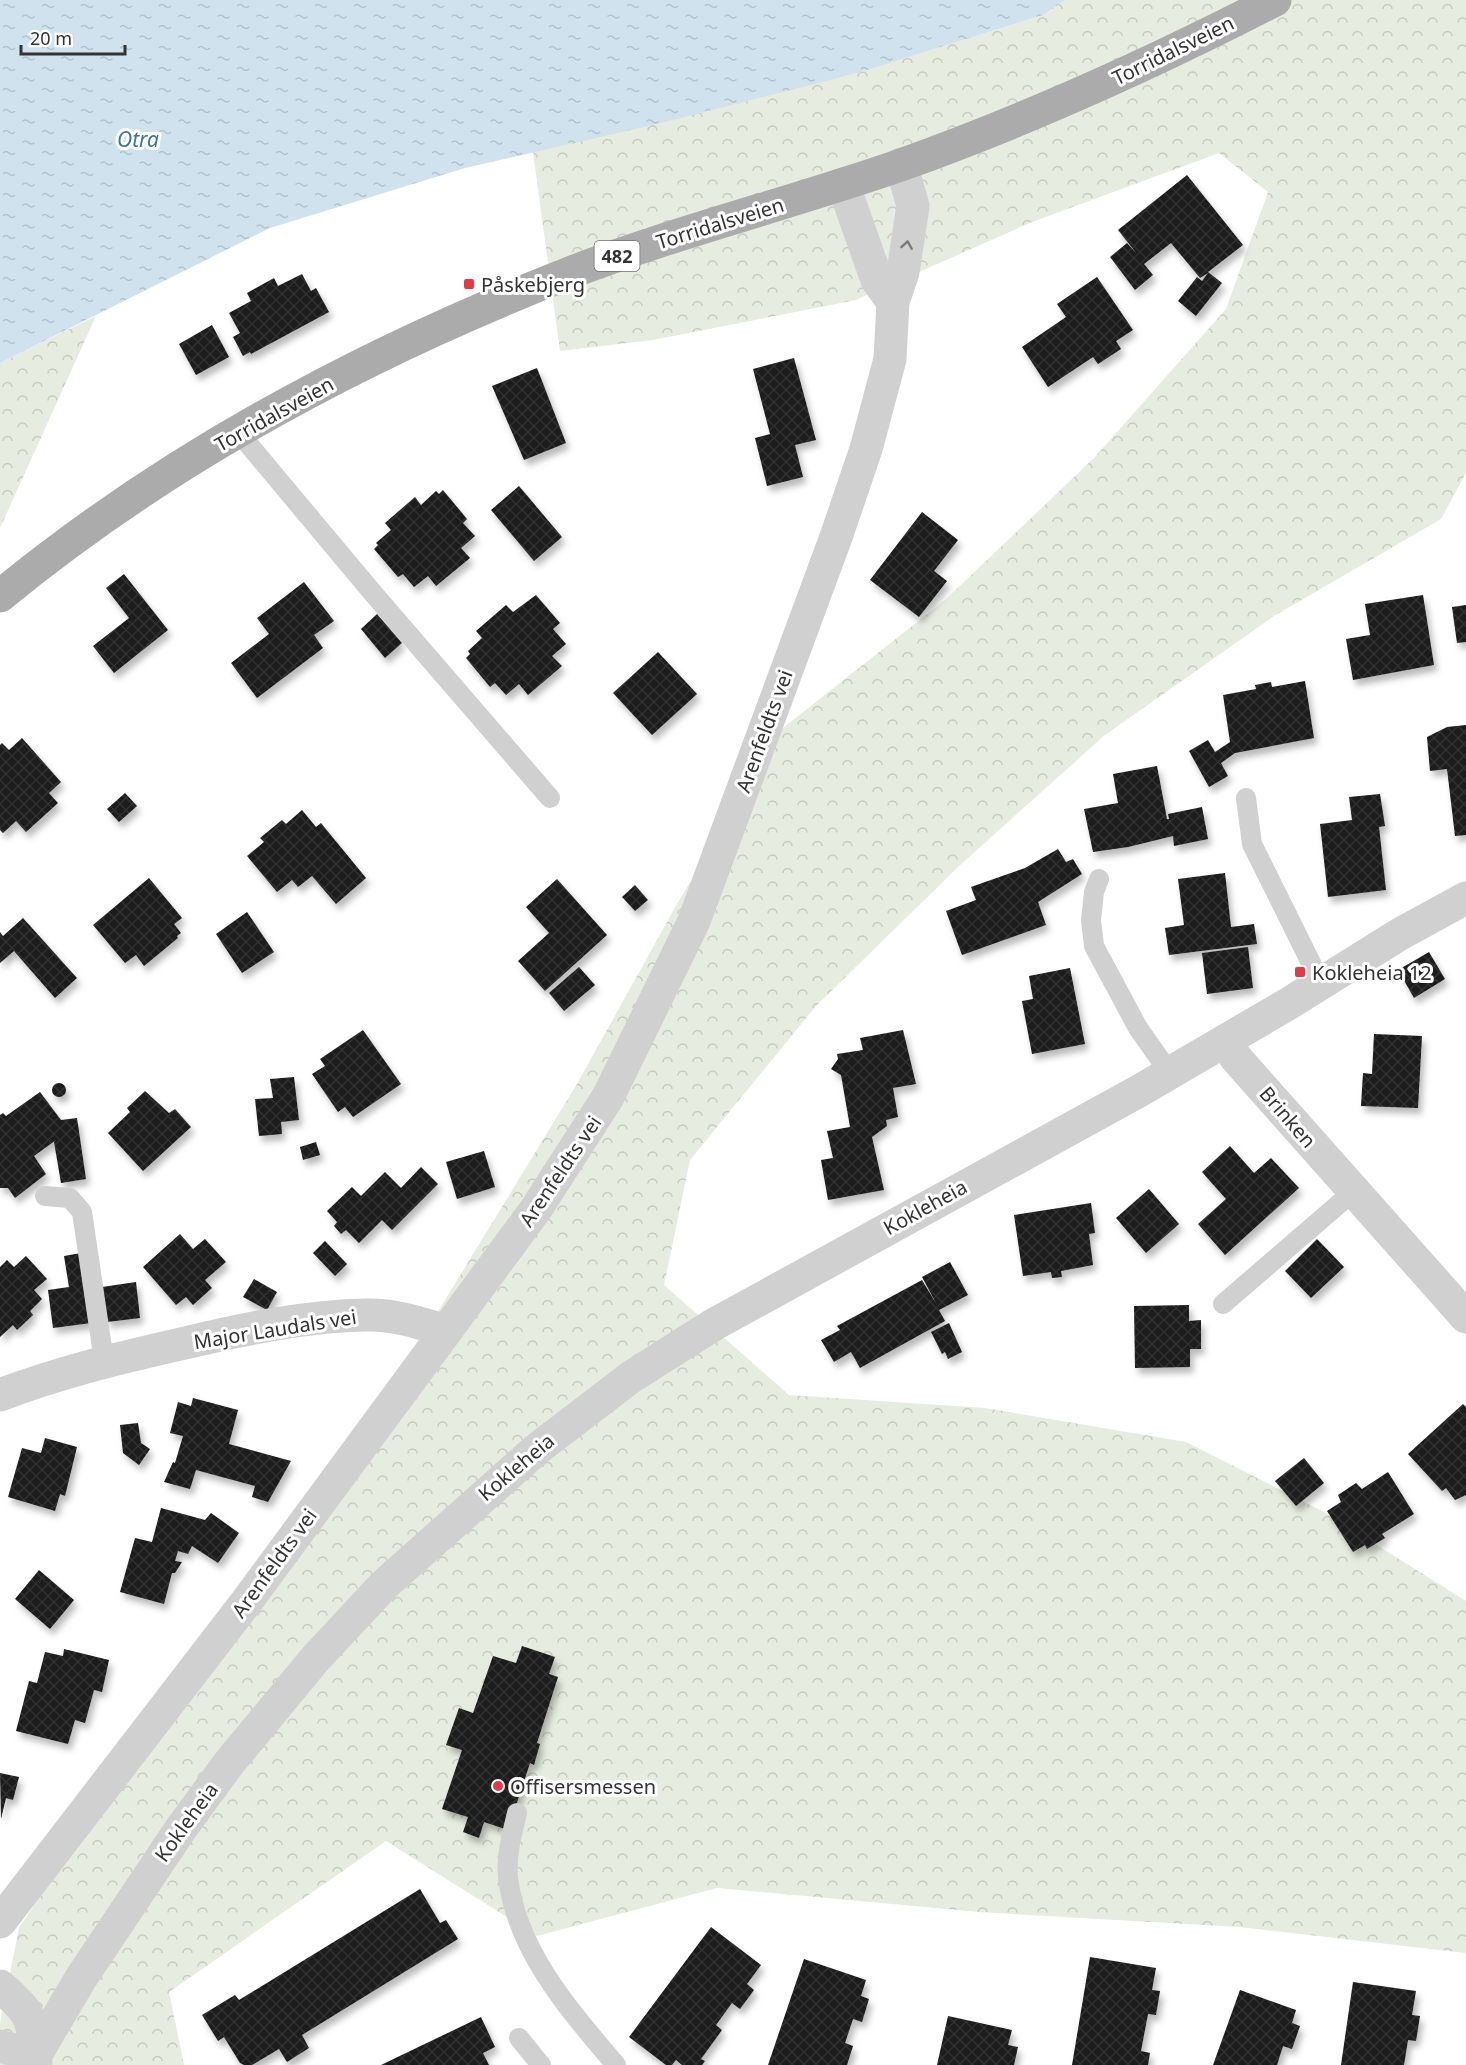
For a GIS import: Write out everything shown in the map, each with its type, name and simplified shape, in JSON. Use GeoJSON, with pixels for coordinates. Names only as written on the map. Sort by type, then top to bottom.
{"type":"FeatureCollection","features":[{"type":"Feature","properties":{"kind":"main road","name":"Torridalsveien"},"geometry":{"type":"LineString","coordinates":[[0,596],[80,532],[174,470],[405,342],[510,297],[622,254],[901,164],[1125,74],[1275,0]]}},
{"type":"Feature","properties":{"kind":"street","name":"Arenfeldts vei"},"geometry":{"type":"LineString","coordinates":[[0,1922],[247,1601],[536,1209],[608,1097],[694,921],[836,537],[866,449],[890,359],[894,302],[903,272],[913,206],[901,164]]}},
{"type":"Feature","properties":{"kind":"street"},"geometry":{"type":"LineString","coordinates":[[843,184],[877,280],[894,302]]}},
{"type":"Feature","properties":{"kind":"street","name":"Kokleheia"},"geometry":{"type":"LineString","coordinates":[[36,2061],[81,1978],[180,1830],[229,1763],[308,1668],[384,1585],[537,1449],[630,1377],[713,1325],[1225,1041],[1400,934],[1466,898]]}},
{"type":"Feature","properties":{"kind":"street","name":"Brinken"},"geometry":{"type":"LineString","coordinates":[[1225,1041],[1236,1058],[1466,1317]]}},
{"type":"Feature","properties":{"kind":"street","name":"Major Laudals vei"},"geometry":{"type":"LineString","coordinates":[[0,1395],[104,1361],[258,1327],[367,1315],[404,1318],[446,1331]]}},
{"type":"Feature","properties":{"kind":"street"},"geometry":{"type":"LineString","coordinates":[[0,1986],[15,1997],[34,2022],[36,2061],[0,2046]]}},
{"type":"Feature","properties":{"kind":"lane"},"geometry":{"type":"LineString","coordinates":[[238,433],[550,798]]}},
{"type":"Feature","properties":{"kind":"lane"},"geometry":{"type":"LineString","coordinates":[[1246,798],[1252,844],[1311,963],[1323,981]]}},
{"type":"Feature","properties":{"kind":"lane"},"geometry":{"type":"LineString","coordinates":[[1099,879],[1094,892],[1091,920],[1094,946],[1138,1028],[1169,1072]]}},
{"type":"Feature","properties":{"kind":"lane"},"geometry":{"type":"LineString","coordinates":[[1223,1304],[1354,1191]]}},
{"type":"Feature","properties":{"kind":"lane"},"geometry":{"type":"LineString","coordinates":[[45,1196],[69,1198],[82,1212],[104,1361]]}},
{"type":"Feature","properties":{"kind":"lane"},"geometry":{"type":"LineString","coordinates":[[517,1813],[508,1855],[508,1876],[517,1920],[538,1964],[616,2065]]}},
{"type":"Feature","properties":{"kind":"lane"},"geometry":{"type":"LineString","coordinates":[[519,2038],[541,2065]]}},
{"type":"Feature","properties":{"kind":"green space"},"geometry":{"type":"Polygon","coordinates":[[[1065,0],[1466,0],[1466,473],[1441,519],[1274,616],[1105,735],[959,866],[816,1006],[690,1160],[664,1285],[789,1395],[985,1408],[1186,1442],[1324,1512],[1466,1601],[1466,1953],[1239,1927],[979,1912],[717,1888],[537,1936],[386,1841],[169,1992],[184,2065],[0,2065],[0,2023],[19,1928],[127,1762],[368,1426],[577,1084],[677,904],[783,728],[945,600],[1094,458],[1226,309],[1268,192],[1219,153],[1032,222],[856,300],[653,340],[560,351],[533,152],[858,73],[1043,15],[1065,0]]]}},
{"type":"Feature","properties":{"kind":"green space"},"geometry":{"type":"Polygon","coordinates":[[[96,316],[0,528],[0,363],[96,316]]]}},
{"type":"Feature","properties":{"kind":"water","name":"Otra"},"geometry":{"type":"Polygon","coordinates":[[[0,0],[1065,0],[1043,15],[858,73],[657,124],[465,168],[270,228],[0,363],[0,0]]]}},
{"type":"Feature","properties":{"kind":"building"},"geometry":{"type":"Polygon","coordinates":[[[1187,175],[1243,245],[1208,272],[1222,283],[1196,316],[1178,301],[1197,277],[1202,281],[1208,273],[1200,278],[1171,243],[1144,264],[1153,275],[1135,290],[1110,257],[1127,243],[1137,254],[1118,230],[1187,175]]]}},
{"type":"Feature","properties":{"kind":"building"},"geometry":{"type":"Polygon","coordinates":[[[302,274],[311,291],[316,288],[329,312],[251,354],[250,352],[243,356],[233,337],[240,333],[229,313],[251,301],[247,293],[274,278],[278,286],[302,274]]]}},
{"type":"Feature","properties":{"kind":"building"},"geometry":{"type":"Polygon","coordinates":[[[1097,277],[1133,330],[1116,341],[1121,349],[1098,364],[1093,357],[1048,387],[1022,347],[1066,317],[1057,304],[1097,277]]]}},
{"type":"Feature","properties":{"kind":"building"},"geometry":{"type":"Polygon","coordinates":[[[212,325],[229,357],[196,375],[179,344],[212,325]]]}},
{"type":"Feature","properties":{"kind":"building"},"geometry":{"type":"Polygon","coordinates":[[[794,358],[816,440],[795,445],[803,477],[767,486],[755,438],[770,434],[753,369],[794,358]]]}},
{"type":"Feature","properties":{"kind":"building"},"geometry":{"type":"Polygon","coordinates":[[[537,368],[566,443],[524,460],[492,386],[537,368]]]}},
{"type":"Feature","properties":{"kind":"building"},"geometry":{"type":"Polygon","coordinates":[[[519,486],[562,537],[534,561],[491,510],[519,486]]]}},
{"type":"Feature","properties":{"kind":"building"},"geometry":{"type":"Polygon","coordinates":[[[443,490],[467,519],[463,523],[475,536],[461,548],[470,558],[436,586],[428,576],[414,587],[403,574],[398,577],[374,549],[378,545],[376,543],[391,530],[385,523],[415,497],[421,505],[436,491],[439,494],[443,490]]]}},
{"type":"Feature","properties":{"kind":"building"},"geometry":{"type":"Polygon","coordinates":[[[922,512],[958,540],[934,571],[947,581],[919,617],[870,580],[922,512]]]}},
{"type":"Feature","properties":{"kind":"building"},"geometry":{"type":"Polygon","coordinates":[[[124,574],[168,630],[114,673],[93,646],[129,618],[106,588],[124,574]]]}},
{"type":"Feature","properties":{"kind":"building"},"geometry":{"type":"Polygon","coordinates":[[[304,582],[334,621],[314,635],[323,648],[257,698],[231,663],[269,634],[257,618],[304,582]]]}},
{"type":"Feature","properties":{"kind":"building"},"geometry":{"type":"Polygon","coordinates":[[[536,595],[560,623],[553,629],[566,644],[552,656],[562,666],[528,695],[519,684],[506,695],[495,683],[490,687],[466,658],[470,654],[468,651],[482,638],[476,631],[506,605],[513,612],[536,595]]]}},
{"type":"Feature","properties":{"kind":"building"},"geometry":{"type":"Polygon","coordinates":[[[1423,595],[1434,665],[1353,680],[1346,639],[1370,635],[1365,604],[1423,595]]]}},
{"type":"Feature","properties":{"kind":"building"},"geometry":{"type":"Polygon","coordinates":[[[1466,605],[1466,642],[1457,643],[1452,607],[1466,605]]]}},
{"type":"Feature","properties":{"kind":"building"},"geometry":{"type":"Polygon","coordinates":[[[377,614],[402,643],[385,658],[361,629],[377,614]]]}},
{"type":"Feature","properties":{"kind":"building"},"geometry":{"type":"Polygon","coordinates":[[[658,652],[697,694],[652,735],[613,693],[658,652]]]}},
{"type":"Feature","properties":{"kind":"building"},"geometry":{"type":"Polygon","coordinates":[[[1305,681],[1314,738],[1235,753],[1221,763],[1228,776],[1209,787],[1189,751],[1208,740],[1215,752],[1230,742],[1223,695],[1256,689],[1255,685],[1271,682],[1272,687],[1305,681]]]}},
{"type":"Feature","properties":{"kind":"building"},"geometry":{"type":"Polygon","coordinates":[[[1466,725],[1466,835],[1455,836],[1447,769],[1430,771],[1427,737],[1447,727],[1466,725]]]}},
{"type":"Feature","properties":{"kind":"building"},"geometry":{"type":"Polygon","coordinates":[[[22,738],[61,782],[49,793],[58,803],[26,832],[16,821],[3,833],[0,830],[0,745],[2,743],[9,750],[22,738]]]}},
{"type":"Feature","properties":{"kind":"building"},"geometry":{"type":"Polygon","coordinates":[[[1157,766],[1167,819],[1169,819],[1168,814],[1202,807],[1208,839],[1174,846],[1173,836],[1128,847],[1093,852],[1084,809],[1118,803],[1113,774],[1157,766]]]}},
{"type":"Feature","properties":{"kind":"building"},"geometry":{"type":"Polygon","coordinates":[[[125,793],[137,806],[119,822],[107,809],[125,793]]]}},
{"type":"Feature","properties":{"kind":"building"},"geometry":{"type":"Polygon","coordinates":[[[1380,794],[1385,826],[1379,827],[1386,890],[1328,897],[1320,824],[1352,820],[1349,797],[1380,794]]]}},
{"type":"Feature","properties":{"kind":"building"},"geometry":{"type":"Polygon","coordinates":[[[302,810],[316,827],[321,823],[366,878],[336,904],[312,876],[298,887],[292,880],[277,892],[247,856],[264,842],[260,838],[282,820],[286,824],[302,810]]]}},
{"type":"Feature","properties":{"kind":"building"},"geometry":{"type":"Polygon","coordinates":[[[1058,849],[1066,862],[1073,859],[1082,874],[1038,902],[1046,925],[962,955],[946,911],[976,900],[971,887],[1025,868],[1058,849]]]}},
{"type":"Feature","properties":{"kind":"building"},"geometry":{"type":"Polygon","coordinates":[[[1225,873],[1231,927],[1254,924],[1257,944],[1169,955],[1165,928],[1184,925],[1178,879],[1225,873]]]}},
{"type":"Feature","properties":{"kind":"building"},"geometry":{"type":"Polygon","coordinates":[[[149,878],[182,918],[174,924],[181,933],[144,966],[136,955],[125,963],[93,925],[149,878]]]}},
{"type":"Feature","properties":{"kind":"building"},"geometry":{"type":"Polygon","coordinates":[[[557,879],[607,935],[545,991],[518,961],[549,933],[526,907],[557,879]]]}},
{"type":"Feature","properties":{"kind":"building"},"geometry":{"type":"Polygon","coordinates":[[[635,885],[648,900],[635,911],[622,897],[635,885]]]}},
{"type":"Feature","properties":{"kind":"building"},"geometry":{"type":"Polygon","coordinates":[[[247,912],[274,952],[242,973],[216,934],[247,912]]]}},
{"type":"Feature","properties":{"kind":"building"},"geometry":{"type":"Polygon","coordinates":[[[23,918],[77,978],[55,998],[14,951],[0,963],[0,932],[3,936],[23,918]]]}},
{"type":"Feature","properties":{"kind":"building"},"geometry":{"type":"Polygon","coordinates":[[[1248,947],[1253,988],[1207,994],[1202,953],[1248,947]]]}},
{"type":"Feature","properties":{"kind":"building"},"geometry":{"type":"Polygon","coordinates":[[[1429,952],[1445,979],[1414,998],[1398,970],[1429,952]]]}},
{"type":"Feature","properties":{"kind":"building"},"geometry":{"type":"Polygon","coordinates":[[[579,967],[595,985],[564,1011],[549,993],[579,967]]]}},
{"type":"Feature","properties":{"kind":"building"},"geometry":{"type":"Polygon","coordinates":[[[1070,968],[1085,1044],[1032,1054],[1022,1001],[1033,999],[1029,976],[1070,968]]]}},
{"type":"Feature","properties":{"kind":"building"},"geometry":{"type":"Polygon","coordinates":[[[363,1030],[401,1084],[353,1117],[345,1107],[338,1112],[312,1074],[325,1066],[320,1059],[363,1030]]]}},
{"type":"Feature","properties":{"kind":"building"},"geometry":{"type":"Polygon","coordinates":[[[903,1030],[916,1084],[893,1088],[898,1117],[886,1120],[887,1126],[872,1137],[884,1190],[828,1200],[821,1160],[833,1158],[827,1131],[850,1127],[841,1075],[831,1069],[838,1059],[837,1054],[863,1050],[860,1038],[903,1030]]]}},
{"type":"Feature","properties":{"kind":"building"},"geometry":{"type":"Polygon","coordinates":[[[1374,1034],[1422,1036],[1418,1108],[1361,1106],[1363,1073],[1372,1074],[1374,1034]]]}},
{"type":"Feature","properties":{"kind":"building"},"geometry":{"type":"Polygon","coordinates":[[[294,1077],[299,1120],[281,1122],[282,1134],[259,1136],[255,1099],[273,1098],[270,1079],[294,1077]]]}},
{"type":"Feature","properties":{"kind":"building"},"geometry":{"type":"Polygon","coordinates":[[[56,1083],[62,1083],[66,1090],[62,1097],[56,1097],[52,1093],[52,1087],[56,1083]]]}},
{"type":"Feature","properties":{"kind":"building"},"geometry":{"type":"Polygon","coordinates":[[[145,1091],[169,1113],[175,1109],[191,1127],[143,1171],[108,1133],[130,1112],[127,1108],[145,1091]]]}},
{"type":"Feature","properties":{"kind":"building"},"geometry":{"type":"Polygon","coordinates":[[[40,1092],[61,1120],[77,1118],[86,1179],[61,1183],[54,1142],[56,1140],[34,1156],[46,1174],[15,1198],[8,1188],[0,1188],[0,1115],[3,1113],[6,1116],[40,1092]]]}},
{"type":"Feature","properties":{"kind":"building"},"geometry":{"type":"Polygon","coordinates":[[[316,1142],[320,1155],[303,1160],[300,1147],[316,1142]]]}},
{"type":"Feature","properties":{"kind":"building"},"geometry":{"type":"Polygon","coordinates":[[[1230,1146],[1254,1173],[1271,1158],[1299,1188],[1225,1255],[1198,1224],[1226,1199],[1202,1172],[1230,1146]]]}},
{"type":"Feature","properties":{"kind":"building"},"geometry":{"type":"Polygon","coordinates":[[[484,1151],[495,1187],[457,1199],[446,1162],[484,1151]]]}},
{"type":"Feature","properties":{"kind":"building"},"geometry":{"type":"Polygon","coordinates":[[[421,1167],[438,1184],[392,1230],[382,1220],[359,1243],[346,1230],[341,1234],[334,1226],[337,1222],[327,1211],[352,1187],[361,1196],[385,1172],[401,1188],[421,1167]]]}},
{"type":"Feature","properties":{"kind":"building"},"geometry":{"type":"Polygon","coordinates":[[[1149,1189],[1179,1224],[1146,1253],[1116,1218],[1149,1189]]]}},
{"type":"Feature","properties":{"kind":"building"},"geometry":{"type":"Polygon","coordinates":[[[1091,1203],[1095,1233],[1089,1234],[1093,1265],[1061,1271],[1062,1277],[1052,1278],[1051,1272],[1023,1276],[1014,1215],[1091,1203]]]}},
{"type":"Feature","properties":{"kind":"building"},"geometry":{"type":"Polygon","coordinates":[[[180,1234],[193,1249],[205,1239],[226,1262],[205,1280],[212,1288],[193,1305],[186,1297],[176,1305],[143,1267],[180,1234]]]}},
{"type":"Feature","properties":{"kind":"building"},"geometry":{"type":"Polygon","coordinates":[[[1317,1239],[1344,1267],[1311,1298],[1285,1271],[1317,1239]]]}},
{"type":"Feature","properties":{"kind":"building"},"geometry":{"type":"Polygon","coordinates":[[[325,1241],[347,1264],[335,1276],[313,1253],[325,1241]]]}},
{"type":"Feature","properties":{"kind":"building"},"geometry":{"type":"Polygon","coordinates":[[[81,1253],[91,1323],[53,1328],[48,1290],[69,1287],[64,1256],[81,1253]]]}},
{"type":"Feature","properties":{"kind":"building"},"geometry":{"type":"Polygon","coordinates":[[[26,1256],[47,1279],[34,1290],[42,1299],[30,1311],[33,1315],[17,1330],[13,1325],[0,1337],[0,1267],[7,1260],[14,1267],[26,1256]]]}},
{"type":"Feature","properties":{"kind":"building"},"geometry":{"type":"Polygon","coordinates":[[[950,1262],[968,1295],[939,1310],[945,1321],[860,1368],[851,1352],[834,1362],[821,1340],[840,1330],[837,1326],[922,1280],[937,1305],[922,1277],[950,1262]]]}},
{"type":"Feature","properties":{"kind":"building"},"geometry":{"type":"Polygon","coordinates":[[[254,1279],[277,1292],[267,1310],[243,1297],[254,1279]]]}},
{"type":"Feature","properties":{"kind":"building"},"geometry":{"type":"Polygon","coordinates":[[[136,1282],[140,1318],[107,1322],[102,1287],[136,1282]]]}},
{"type":"Feature","properties":{"kind":"building"},"geometry":{"type":"Polygon","coordinates":[[[1189,1305],[1189,1321],[1201,1320],[1201,1349],[1190,1349],[1190,1367],[1135,1368],[1134,1306],[1189,1305]]]}},
{"type":"Feature","properties":{"kind":"building"},"geometry":{"type":"Polygon","coordinates":[[[949,1323],[962,1352],[948,1359],[945,1352],[942,1354],[931,1332],[949,1323]]]}},
{"type":"Feature","properties":{"kind":"building"},"geometry":{"type":"Polygon","coordinates":[[[193,1398],[238,1410],[229,1444],[291,1461],[268,1502],[252,1497],[255,1486],[196,1470],[190,1489],[164,1482],[173,1462],[175,1463],[183,1436],[170,1433],[178,1402],[191,1406],[193,1398]]]}},
{"type":"Feature","properties":{"kind":"building"},"geometry":{"type":"Polygon","coordinates":[[[1463,1404],[1466,1407],[1466,1495],[1455,1500],[1446,1488],[1442,1491],[1408,1454],[1463,1404]]]}},
{"type":"Feature","properties":{"kind":"building"},"geometry":{"type":"Polygon","coordinates":[[[138,1423],[141,1443],[150,1449],[139,1465],[123,1453],[120,1425],[138,1423]]]}},
{"type":"Feature","properties":{"kind":"building"},"geometry":{"type":"Polygon","coordinates":[[[45,1438],[77,1447],[65,1496],[60,1494],[55,1511],[8,1497],[22,1448],[41,1453],[45,1438]]]}},
{"type":"Feature","properties":{"kind":"building"},"geometry":{"type":"Polygon","coordinates":[[[1304,1458],[1324,1483],[1296,1506],[1275,1481],[1304,1458]]]}},
{"type":"Feature","properties":{"kind":"building"},"geometry":{"type":"Polygon","coordinates":[[[1388,1472],[1414,1514],[1382,1534],[1385,1538],[1367,1549],[1365,1545],[1353,1552],[1327,1511],[1341,1502],[1338,1495],[1356,1483],[1362,1489],[1388,1472]]]}},
{"type":"Feature","properties":{"kind":"building"},"geometry":{"type":"Polygon","coordinates":[[[161,1508],[205,1520],[211,1513],[239,1533],[218,1563],[192,1546],[188,1554],[178,1551],[175,1561],[182,1562],[175,1573],[172,1573],[164,1604],[120,1592],[135,1538],[152,1542],[161,1508]]]}},
{"type":"Feature","properties":{"kind":"building"},"geometry":{"type":"Polygon","coordinates":[[[39,1570],[74,1600],[50,1629],[15,1599],[39,1570]]]}},
{"type":"Feature","properties":{"kind":"building"},"geometry":{"type":"Polygon","coordinates":[[[522,1646],[555,1657],[549,1674],[558,1677],[537,1743],[540,1744],[534,1765],[530,1763],[508,1830],[484,1822],[479,1838],[463,1832],[468,1817],[442,1809],[462,1750],[446,1745],[459,1708],[473,1713],[493,1656],[516,1663],[522,1646]]]}},
{"type":"Feature","properties":{"kind":"building"},"geometry":{"type":"Polygon","coordinates":[[[64,1649],[109,1660],[102,1692],[94,1690],[85,1723],[75,1720],[68,1744],[16,1731],[29,1681],[37,1683],[45,1652],[63,1656],[64,1649]]]}},
{"type":"Feature","properties":{"kind":"building"},"geometry":{"type":"Polygon","coordinates":[[[0,1773],[19,1777],[13,1800],[6,1798],[1,1819],[0,1773]]]}},
{"type":"Feature","properties":{"kind":"building"},"geometry":{"type":"Polygon","coordinates":[[[420,1889],[440,1923],[446,1920],[458,1939],[302,2035],[309,2048],[287,2062],[279,2049],[252,2065],[244,2065],[240,2063],[224,2037],[218,2041],[202,2015],[235,1995],[239,2000],[420,1889]]]}},
{"type":"Feature","properties":{"kind":"building"},"geometry":{"type":"Polygon","coordinates":[[[711,1927],[761,1965],[747,1984],[754,1990],[740,2009],[732,2003],[716,2025],[722,2030],[701,2059],[705,2061],[702,2065],[682,2065],[676,2060],[672,2065],[666,2065],[629,2037],[711,1927]]]}},
{"type":"Feature","properties":{"kind":"building"},"geometry":{"type":"Polygon","coordinates":[[[1090,1957],[1156,1968],[1152,1990],[1160,1991],[1156,2015],[1148,2014],[1141,2051],[1150,2053],[1148,2065],[1072,2065],[1090,1957]]]}},
{"type":"Feature","properties":{"kind":"building"},"geometry":{"type":"Polygon","coordinates":[[[804,1959],[866,1980],[861,1996],[869,1999],[862,2022],[853,2019],[845,2043],[853,2046],[847,2065],[768,2065],[804,1959]]]}},
{"type":"Feature","properties":{"kind":"building"},"geometry":{"type":"Polygon","coordinates":[[[1353,1982],[1416,1991],[1412,2015],[1420,2016],[1416,2041],[1408,2040],[1404,2065],[1341,2065],[1353,1982]]]}},
{"type":"Feature","properties":{"kind":"building"},"geometry":{"type":"Polygon","coordinates":[[[1240,1990],[1296,2010],[1292,2023],[1300,2026],[1292,2049],[1283,2046],[1277,2065],[1213,2065],[1240,1990]]]}},
{"type":"Feature","properties":{"kind":"building"},"geometry":{"type":"Polygon","coordinates":[[[948,2016],[1012,2030],[1008,2045],[1018,2047],[1014,2065],[937,2065],[948,2016]]]}},
{"type":"Feature","properties":{"kind":"building"},"geometry":{"type":"Polygon","coordinates":[[[481,2017],[495,2047],[483,2053],[489,2065],[381,2065],[481,2017]]]}},
{"type":"Feature","properties":{"kind":"place","name":"Påskebjerg"},"geometry":{"type":"Point","coordinates":[469,284]}},
{"type":"Feature","properties":{"kind":"place","name":"Kokleheia 12"},"geometry":{"type":"Point","coordinates":[1300,972]}},
{"type":"Feature","properties":{"kind":"place","name":"Offisersmessen"},"geometry":{"type":"Point","coordinates":[498,1786]}}]}
